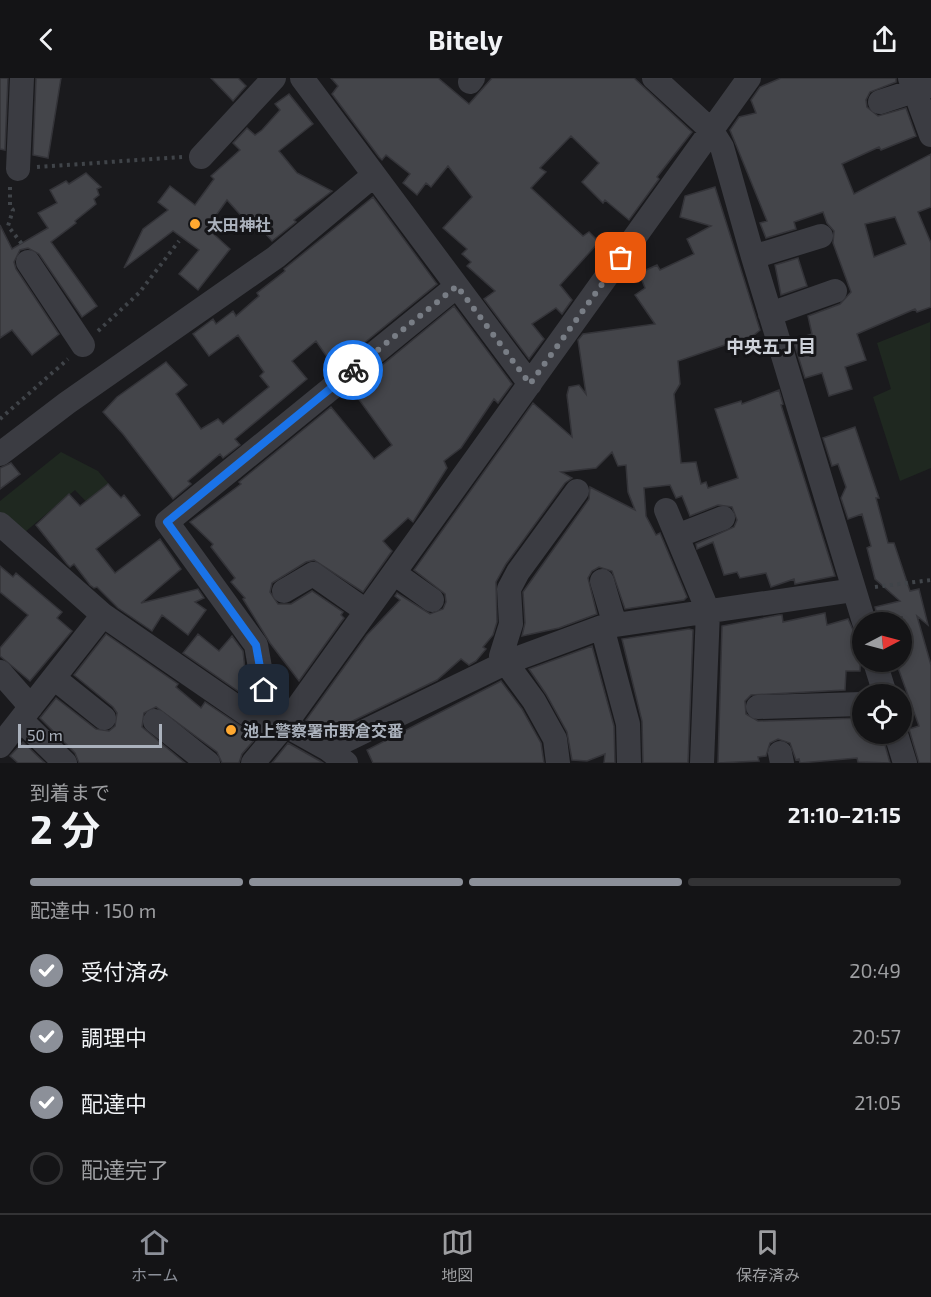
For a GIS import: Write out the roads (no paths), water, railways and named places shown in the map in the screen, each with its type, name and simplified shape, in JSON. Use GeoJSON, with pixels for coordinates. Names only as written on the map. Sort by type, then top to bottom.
{"type":"FeatureCollection","features":[{"type":"Feature","properties":{"kind":"street"},"geometry":{"type":"LineString","coordinates":[[18,169],[22,78]]}},
{"type":"Feature","properties":{"kind":"street"},"geometry":{"type":"LineString","coordinates":[[201,157],[274,78]]}},
{"type":"Feature","properties":{"kind":"street"},"geometry":{"type":"LineString","coordinates":[[302,78],[530,384]]}},
{"type":"Feature","properties":{"kind":"street"},"geometry":{"type":"LineString","coordinates":[[654,78],[712,131],[722,147],[861,612]]}},
{"type":"Feature","properties":{"kind":"street"},"geometry":{"type":"LineString","coordinates":[[252,763],[284,726],[748,78]]}},
{"type":"Feature","properties":{"kind":"street"},"geometry":{"type":"LineString","coordinates":[[880,102],[919,84],[931,135]]}},
{"type":"Feature","properties":{"kind":"street"},"geometry":{"type":"LineString","coordinates":[[0,454],[67,403],[276,257],[374,175]]}},
{"type":"Feature","properties":{"kind":"street"},"geometry":{"type":"LineString","coordinates":[[753,257],[821,236]]}},
{"type":"Feature","properties":{"kind":"street"},"geometry":{"type":"LineString","coordinates":[[28,262],[83,345]]}},
{"type":"Feature","properties":{"kind":"street"},"geometry":{"type":"LineString","coordinates":[[457,286],[167,522],[256,645],[264,690],[276,720],[337,756],[506,663],[609,626],[854,590]]}},
{"type":"Feature","properties":{"kind":"street"},"geometry":{"type":"LineString","coordinates":[[770,314],[835,291]]}},
{"type":"Feature","properties":{"kind":"street"},"geometry":{"type":"LineString","coordinates":[[558,763],[555,740],[534,701],[501,656],[511,624],[509,590],[518,572],[577,491]]}},
{"type":"Feature","properties":{"kind":"street"},"geometry":{"type":"LineString","coordinates":[[666,510],[708,611],[702,763]]}},
{"type":"Feature","properties":{"kind":"street"},"geometry":{"type":"LineString","coordinates":[[677,536],[723,518]]}},
{"type":"Feature","properties":{"kind":"street"},"geometry":{"type":"LineString","coordinates":[[0,524],[103,615],[260,723],[284,726]]}},
{"type":"Feature","properties":{"kind":"street"},"geometry":{"type":"LineString","coordinates":[[394,573],[432,600]]}},
{"type":"Feature","properties":{"kind":"street"},"geometry":{"type":"LineString","coordinates":[[284,591],[313,574],[366,611]]}},
{"type":"Feature","properties":{"kind":"street"},"geometry":{"type":"LineString","coordinates":[[602,580],[628,724],[628,763]]}},
{"type":"Feature","properties":{"kind":"street"},"geometry":{"type":"LineString","coordinates":[[0,746],[103,615]]}},
{"type":"Feature","properties":{"kind":"street"},"geometry":{"type":"LineString","coordinates":[[0,672],[26,713],[65,763]]}},
{"type":"Feature","properties":{"kind":"street"},"geometry":{"type":"LineString","coordinates":[[54,678],[104,718]]}},
{"type":"Feature","properties":{"kind":"street"},"geometry":{"type":"LineString","coordinates":[[758,707],[852,704]]}},
{"type":"Feature","properties":{"kind":"street"},"geometry":{"type":"LineString","coordinates":[[155,721],[208,763]]}},
{"type":"Feature","properties":{"kind":"street"},"geometry":{"type":"LineString","coordinates":[[899,744],[905,763]]}},
{"type":"Feature","properties":{"kind":"place","name":"太田神社"},"geometry":{"type":"Point","coordinates":[195,224]}},
{"type":"Feature","properties":{"kind":"place","name":"池上警察署市野倉交番"},"geometry":{"type":"Point","coordinates":[231,730]}},
{"type":"Feature","properties":{"kind":"district","name":"中央五丁目"},"geometry":{"type":"Point","coordinates":[771,346]}}]}
